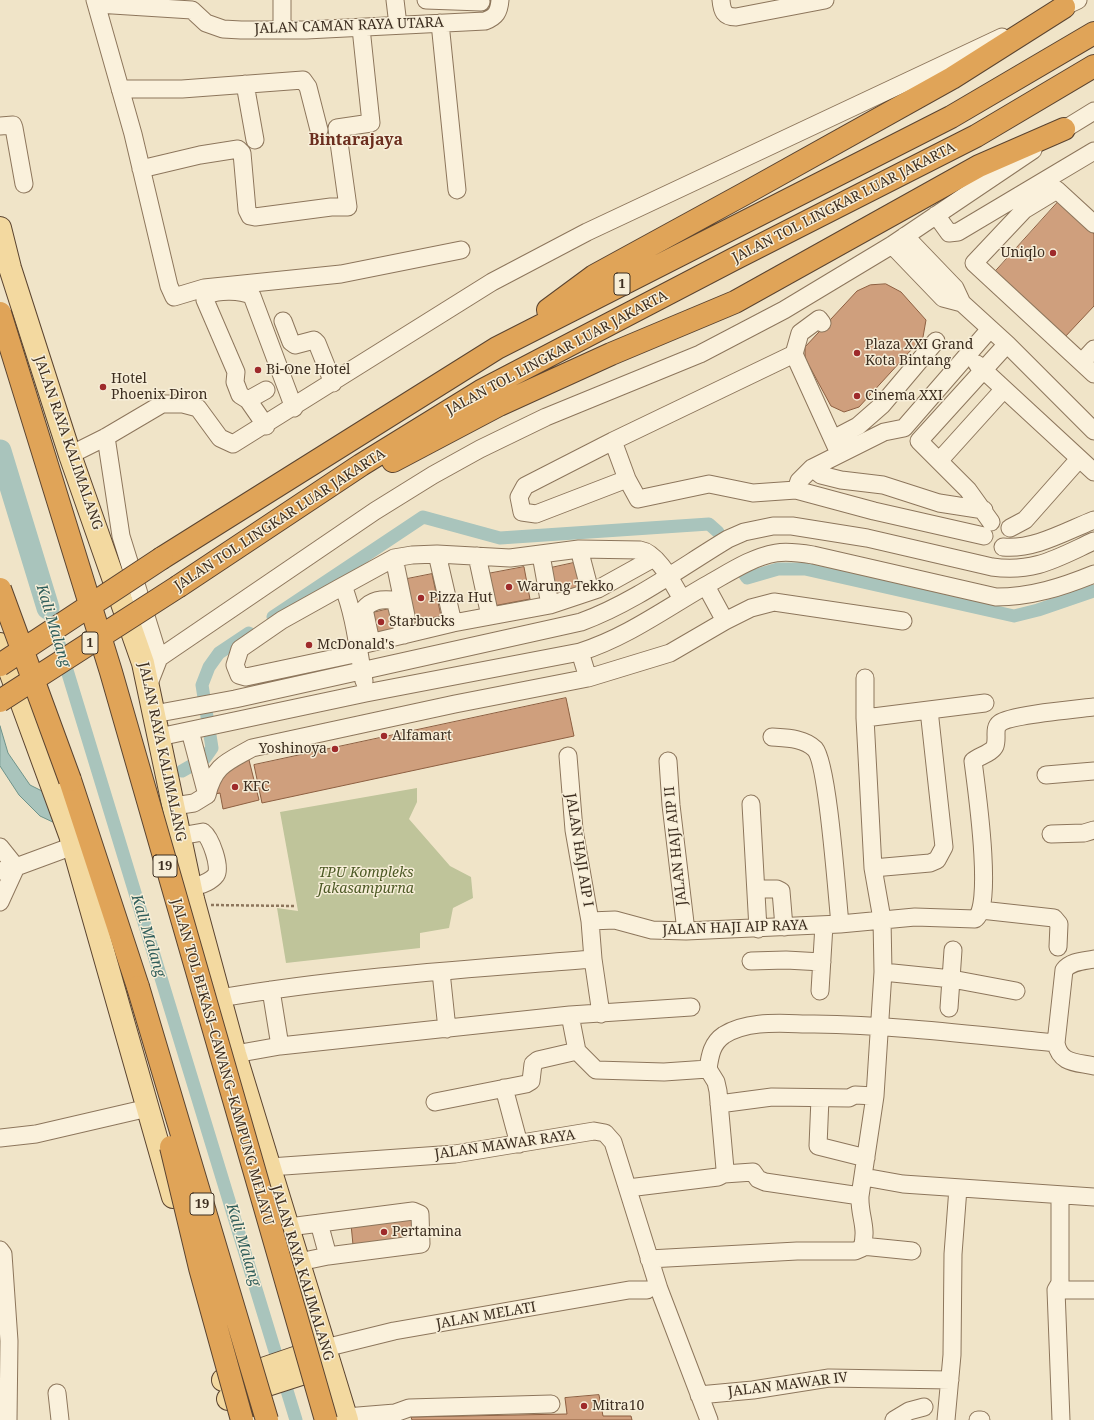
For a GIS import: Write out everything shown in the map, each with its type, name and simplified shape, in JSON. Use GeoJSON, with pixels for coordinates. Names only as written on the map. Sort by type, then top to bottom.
{"type":"FeatureCollection","features":[{"type":"Feature","properties":{"kind":"highway"},"geometry":{"type":"LineString","coordinates":[[497,348],[594,276],[945,82],[1071,4]]}},
{"type":"Feature","properties":{"kind":"highway","name":"JALAN TOL LINGKAR LUAR JAKARTA"},"geometry":{"type":"LineString","coordinates":[[0,665],[162,558],[497,348],[951,117],[1094,33]]}},
{"type":"Feature","properties":{"kind":"highway","name":"JALAN TOL LINGKAR LUAR JAKARTA"},"geometry":{"type":"LineString","coordinates":[[0,700],[179,586],[362,465],[481,391],[734,259],[976,136],[1094,66]]}},
{"type":"Feature","properties":{"kind":"highway"},"geometry":{"type":"LineString","coordinates":[[268,527],[499,405],[611,354],[735,302],[979,166],[1064,129]]}},
{"type":"Feature","properties":{"kind":"highway","name":"JALAN TOL BEKASI–CAWANG–KAMPUNG MELAYU"},"geometry":{"type":"LineString","coordinates":[[0,313],[340,1419]]}},
{"type":"Feature","properties":{"kind":"highway","name":"19"},"geometry":{"type":"LineString","coordinates":[[0,589],[70,780],[138,987],[267,1420]]}},
{"type":"Feature","properties":{"kind":"highway"},"geometry":{"type":"LineString","coordinates":[[138,987],[166,1126],[200,1268],[242,1420]]}},
{"type":"Feature","properties":{"kind":"main road","name":"JALAN RAYA KALIMALANG"},"geometry":{"type":"LineString","coordinates":[[0,228],[10,268],[70,455],[135,639],[148,686],[193,896],[235,1054],[299,1262],[340,1419]]}},
{"type":"Feature","properties":{"kind":"main road"},"geometry":{"type":"LineString","coordinates":[[0,644],[72,840],[148,1108],[226,1389],[233,1420]]}},
{"type":"Feature","properties":{"kind":"main road"},"geometry":{"type":"LineString","coordinates":[[226,1389],[323,1357]]}},
{"type":"Feature","properties":{"kind":"street"},"geometry":{"type":"LineString","coordinates":[[282,0],[282,30]]}},
{"type":"Feature","properties":{"kind":"street"},"geometry":{"type":"LineString","coordinates":[[395,0],[398,25]]}},
{"type":"Feature","properties":{"kind":"street"},"geometry":{"type":"LineString","coordinates":[[426,0],[481,2]]}},
{"type":"Feature","properties":{"kind":"street","name":"JALAN CAMAN RAYA UTARA"},"geometry":{"type":"LineString","coordinates":[[96,2],[192,5],[206,23],[223,29],[282,30],[361,28],[485,21],[491,18],[500,8],[500,0]]}},
{"type":"Feature","properties":{"kind":"street"},"geometry":{"type":"LineString","coordinates":[[720,0],[724,13],[732,17],[777,5],[824,0]]}},
{"type":"Feature","properties":{"kind":"street"},"geometry":{"type":"LineString","coordinates":[[96,2],[141,169],[172,295],[178,297],[204,288],[249,285],[341,274],[461,250]]}},
{"type":"Feature","properties":{"kind":"street"},"geometry":{"type":"LineString","coordinates":[[70,455],[106,437],[162,404],[183,404],[198,408],[220,438],[234,444],[266,426],[492,282],[587,232],[1071,4]]}},
{"type":"Feature","properties":{"kind":"street"},"geometry":{"type":"LineString","coordinates":[[440,23],[457,190]]}},
{"type":"Feature","properties":{"kind":"street"},"geometry":{"type":"LineString","coordinates":[[141,169],[200,155],[238,149],[242,153],[247,210],[250,216],[255,217],[331,207],[348,207],[337,128],[371,123],[361,28]]}},
{"type":"Feature","properties":{"kind":"street"},"geometry":{"type":"LineString","coordinates":[[120,89],[182,89],[299,80],[306,82],[319,130]]}},
{"type":"Feature","properties":{"kind":"street"},"geometry":{"type":"LineString","coordinates":[[245,84],[255,140]]}},
{"type":"Feature","properties":{"kind":"street"},"geometry":{"type":"LineString","coordinates":[[158,658],[363,520],[433,475],[480,449],[546,417],[700,354],[784,310],[898,240],[1064,129],[1094,111]]}},
{"type":"Feature","properties":{"kind":"street"},"geometry":{"type":"LineString","coordinates":[[0,126],[13,125],[24,184]]}},
{"type":"Feature","properties":{"kind":"street"},"geometry":{"type":"LineString","coordinates":[[936,215],[949,233],[958,232],[1094,151]]}},
{"type":"Feature","properties":{"kind":"street"},"geometry":{"type":"LineString","coordinates":[[1094,224],[1057,190],[1024,210],[974,263],[1094,374]]}},
{"type":"Feature","properties":{"kind":"street"},"geometry":{"type":"LineString","coordinates":[[898,240],[955,288],[962,303],[1007,344],[1094,431]]}},
{"type":"Feature","properties":{"kind":"street"},"geometry":{"type":"LineString","coordinates":[[249,285],[256,292],[260,300],[271,338],[296,407]]}},
{"type":"Feature","properties":{"kind":"street"},"geometry":{"type":"LineString","coordinates":[[266,426],[248,400],[240,395],[234,382],[236,372],[205,300],[207,295],[211,293],[224,292],[248,294],[252,296],[296,407]]}},
{"type":"Feature","properties":{"kind":"street"},"geometry":{"type":"LineString","coordinates":[[822,324],[819,319],[800,333],[794,354],[836,446]]}},
{"type":"Feature","properties":{"kind":"street"},"geometry":{"type":"LineString","coordinates":[[283,321],[295,346],[314,340],[317,343],[333,383]]}},
{"type":"Feature","properties":{"kind":"street"},"geometry":{"type":"LineString","coordinates":[[836,446],[884,432],[904,428],[990,329]]}},
{"type":"Feature","properties":{"kind":"street"},"geometry":{"type":"LineString","coordinates":[[796,490],[799,481],[812,468],[882,405],[936,341]]}},
{"type":"Feature","properties":{"kind":"street"},"geometry":{"type":"LineString","coordinates":[[919,441],[1007,344]]}},
{"type":"Feature","properties":{"kind":"street"},"geometry":{"type":"LineString","coordinates":[[1082,362],[1094,349]]}},
{"type":"Feature","properties":{"kind":"street"},"geometry":{"type":"LineString","coordinates":[[627,479],[536,514],[522,512],[519,497],[525,486],[613,441],[794,354]]}},
{"type":"Feature","properties":{"kind":"street"},"geometry":{"type":"LineString","coordinates":[[968,356],[978,377],[993,402]]}},
{"type":"Feature","properties":{"kind":"street"},"geometry":{"type":"LineString","coordinates":[[978,377],[1004,389],[1094,472]]}},
{"type":"Feature","properties":{"kind":"street"},"geometry":{"type":"LineString","coordinates":[[939,462],[1004,389]]}},
{"type":"Feature","properties":{"kind":"street"},"geometry":{"type":"LineString","coordinates":[[248,400],[266,390]]}},
{"type":"Feature","properties":{"kind":"street"},"geometry":{"type":"LineString","coordinates":[[904,428],[968,490],[986,523],[988,544],[995,548],[1016,548],[1044,540],[1094,520]]}},
{"type":"Feature","properties":{"kind":"street"},"geometry":{"type":"LineString","coordinates":[[106,437],[122,536],[158,658],[148,686]]}},
{"type":"Feature","properties":{"kind":"street"},"geometry":{"type":"LineString","coordinates":[[613,441],[627,479],[638,499],[709,484],[753,493],[796,490],[882,513],[986,523],[1002,521],[1010,528],[1010,539],[1004,547]]}},
{"type":"Feature","properties":{"kind":"street"},"geometry":{"type":"LineString","coordinates":[[1010,528],[1025,520],[1079,459]]}},
{"type":"Feature","properties":{"kind":"street"},"geometry":{"type":"LineString","coordinates":[[812,468],[821,475],[841,480],[883,485],[939,503],[986,523]]}},
{"type":"Feature","properties":{"kind":"street"},"geometry":{"type":"LineString","coordinates":[[875,540],[882,513]]}},
{"type":"Feature","properties":{"kind":"street"},"geometry":{"type":"LineString","coordinates":[[682,599],[668,575],[649,552],[640,550],[579,549],[510,558],[437,554],[412,555],[394,558],[282,620],[240,649],[235,665],[239,675],[246,677],[360,653],[581,622],[603,614],[668,575],[728,539],[744,532],[773,526],[792,526],[875,540],[992,567],[1007,569],[1035,567],[1094,541]]}},
{"type":"Feature","properties":{"kind":"street"},"geometry":{"type":"LineString","coordinates":[[579,549],[590,591]]}},
{"type":"Feature","properties":{"kind":"street"},"geometry":{"type":"LineString","coordinates":[[159,737],[192,734],[221,724],[366,693],[580,652],[601,645],[624,634],[745,563],[778,553],[798,552],[813,555],[996,597],[1014,597],[1048,591],[1065,586],[1094,574]]}},
{"type":"Feature","properties":{"kind":"street"},"geometry":{"type":"LineString","coordinates":[[437,554],[453,623]]}},
{"type":"Feature","properties":{"kind":"street"},"geometry":{"type":"LineString","coordinates":[[541,555],[550,605]]}},
{"type":"Feature","properties":{"kind":"street"},"geometry":{"type":"LineString","coordinates":[[477,556],[490,616]]}},
{"type":"Feature","properties":{"kind":"street"},"geometry":{"type":"LineString","coordinates":[[394,558],[406,634]]}},
{"type":"Feature","properties":{"kind":"street"},"geometry":{"type":"LineString","coordinates":[[154,714],[219,702],[360,653],[406,634],[453,623],[550,605],[590,591],[628,573],[654,558]]}},
{"type":"Feature","properties":{"kind":"street"},"geometry":{"type":"LineString","coordinates":[[343,586],[348,598],[360,653],[366,693]]}},
{"type":"Feature","properties":{"kind":"street"},"geometry":{"type":"LineString","coordinates":[[706,586],[725,621]]}},
{"type":"Feature","properties":{"kind":"street"},"geometry":{"type":"LineString","coordinates":[[360,653],[364,609],[370,602],[384,599],[392,600],[396,604],[406,634]]}},
{"type":"Feature","properties":{"kind":"street"},"geometry":{"type":"LineString","coordinates":[[237,658],[313,608],[322,603],[330,602],[338,607],[360,653]]}},
{"type":"Feature","properties":{"kind":"street"},"geometry":{"type":"LineString","coordinates":[[193,896],[216,875],[217,870],[211,840],[204,832],[177,819],[194,803],[207,795],[212,778],[226,761],[252,748],[327,730],[588,678],[670,654],[725,621],[751,608],[774,602],[903,620]]}},
{"type":"Feature","properties":{"kind":"street"},"geometry":{"type":"LineString","coordinates":[[580,652],[588,678]]}},
{"type":"Feature","properties":{"kind":"street"},"geometry":{"type":"LineString","coordinates":[[448,677],[455,704]]}},
{"type":"Feature","properties":{"kind":"street"},"geometry":{"type":"LineString","coordinates":[[649,1259],[798,1251],[854,1251],[859,1250],[862,1246],[864,1224],[860,1210],[860,1196],[875,1096],[881,1026],[883,972],[882,919],[873,868],[865,718],[865,678]]}},
{"type":"Feature","properties":{"kind":"street"},"geometry":{"type":"LineString","coordinates":[[865,718],[986,703]]}},
{"type":"Feature","properties":{"kind":"street"},"geometry":{"type":"LineString","coordinates":[[1058,947],[1059,924],[1054,918],[981,910],[985,886],[973,761],[979,756],[992,751],[995,746],[997,727],[1001,722],[1094,706]]}},
{"type":"Feature","properties":{"kind":"street"},"geometry":{"type":"LineString","coordinates":[[873,868],[930,863],[937,860],[944,848],[929,710]]}},
{"type":"Feature","properties":{"kind":"street"},"geometry":{"type":"LineString","coordinates":[[192,734],[207,795]]}},
{"type":"Feature","properties":{"kind":"street"},"geometry":{"type":"LineString","coordinates":[[772,737],[798,740],[810,744],[816,751],[821,762],[827,797],[832,924],[822,962],[820,991]]}},
{"type":"Feature","properties":{"kind":"street","name":"JALAN HAJI AIP I"},"geometry":{"type":"LineString","coordinates":[[568,756],[574,830],[590,921],[593,959],[601,1014]]}},
{"type":"Feature","properties":{"kind":"street","name":"JALAN HAJI AIP II"},"geometry":{"type":"LineString","coordinates":[[668,761],[670,805],[686,931]]}},
{"type":"Feature","properties":{"kind":"street"},"geometry":{"type":"LineString","coordinates":[[1046,775],[1094,771]]}},
{"type":"Feature","properties":{"kind":"street"},"geometry":{"type":"LineString","coordinates":[[751,804],[757,889],[758,929]]}},
{"type":"Feature","properties":{"kind":"street"},"geometry":{"type":"LineString","coordinates":[[1051,834],[1084,833],[1094,830]]}},
{"type":"Feature","properties":{"kind":"street"},"geometry":{"type":"LineString","coordinates":[[0,871],[16,867],[72,840]]}},
{"type":"Feature","properties":{"kind":"street"},"geometry":{"type":"LineString","coordinates":[[0,847],[16,867]]}},
{"type":"Feature","properties":{"kind":"street"},"geometry":{"type":"LineString","coordinates":[[1,899],[16,867]]}},
{"type":"Feature","properties":{"kind":"street"},"geometry":{"type":"LineString","coordinates":[[757,889],[777,890],[781,892],[784,927]]}},
{"type":"Feature","properties":{"kind":"street","name":"JALAN HAJI AIP RAYA"},"geometry":{"type":"LineString","coordinates":[[590,921],[615,920],[652,930],[686,931],[758,929],[916,916],[975,919],[981,910]]}},
{"type":"Feature","properties":{"kind":"street"},"geometry":{"type":"LineString","coordinates":[[949,1008],[953,950]]}},
{"type":"Feature","properties":{"kind":"street"},"geometry":{"type":"LineString","coordinates":[[220,998],[271,990],[441,972],[593,959]]}},
{"type":"Feature","properties":{"kind":"street"},"geometry":{"type":"LineString","coordinates":[[1094,959],[1077,962],[1068,966],[1064,970],[1056,1043],[1059,1054],[1065,1060],[1094,1066]]}},
{"type":"Feature","properties":{"kind":"street"},"geometry":{"type":"LineString","coordinates":[[751,961],[786,960],[822,962]]}},
{"type":"Feature","properties":{"kind":"street"},"geometry":{"type":"LineString","coordinates":[[441,972],[448,1029]]}},
{"type":"Feature","properties":{"kind":"street"},"geometry":{"type":"LineString","coordinates":[[883,972],[952,979],[1016,991]]}},
{"type":"Feature","properties":{"kind":"street"},"geometry":{"type":"LineString","coordinates":[[271,990],[280,1046]]}},
{"type":"Feature","properties":{"kind":"street"},"geometry":{"type":"LineString","coordinates":[[235,1054],[280,1046],[570,1015],[691,1007]]}},
{"type":"Feature","properties":{"kind":"street"},"geometry":{"type":"LineString","coordinates":[[570,1015],[577,1051],[596,1070],[664,1072],[708,1069]]}},
{"type":"Feature","properties":{"kind":"street"},"geometry":{"type":"LineString","coordinates":[[724,1174],[725,1169],[716,1082],[708,1069],[710,1052],[717,1040],[725,1034],[746,1026],[776,1024],[881,1026],[1056,1043]]}},
{"type":"Feature","properties":{"kind":"street"},"geometry":{"type":"LineString","coordinates":[[435,1102],[529,1083],[531,1080],[533,1064],[538,1060],[577,1051]]}},
{"type":"Feature","properties":{"kind":"street"},"geometry":{"type":"LineString","coordinates":[[504,1088],[519,1144]]}},
{"type":"Feature","properties":{"kind":"street"},"geometry":{"type":"LineString","coordinates":[[719,1104],[772,1097],[851,1098],[855,1094],[875,1096]]}},
{"type":"Feature","properties":{"kind":"street"},"geometry":{"type":"LineString","coordinates":[[820,1098],[818,1146],[866,1158]]}},
{"type":"Feature","properties":{"kind":"street"},"geometry":{"type":"LineString","coordinates":[[0,1138],[36,1134],[148,1108]]}},
{"type":"Feature","properties":{"kind":"street","name":"JALAN MAWAR RAYA"},"geometry":{"type":"LineString","coordinates":[[270,1167],[455,1154],[600,1131],[609,1137],[613,1142],[659,1290],[709,1420]]}},
{"type":"Feature","properties":{"kind":"street"},"geometry":{"type":"LineString","coordinates":[[628,1188],[718,1177],[724,1174],[753,1172],[758,1179],[765,1182],[860,1196]]}},
{"type":"Feature","properties":{"kind":"street"},"geometry":{"type":"LineString","coordinates":[[864,1177],[903,1184],[1094,1197]]}},
{"type":"Feature","properties":{"kind":"street"},"geometry":{"type":"LineString","coordinates":[[946,1420],[952,1354],[953,1254],[958,1188]]}},
{"type":"Feature","properties":{"kind":"street"},"geometry":{"type":"LineString","coordinates":[[1060,1195],[1060,1283],[1056,1290],[1061,1420]]}},
{"type":"Feature","properties":{"kind":"street"},"geometry":{"type":"LineString","coordinates":[[289,1227],[413,1211],[420,1214],[421,1244],[328,1256],[299,1262]]}},
{"type":"Feature","properties":{"kind":"street"},"geometry":{"type":"LineString","coordinates":[[319,1223],[328,1256]]}},
{"type":"Feature","properties":{"kind":"street"},"geometry":{"type":"LineString","coordinates":[[862,1246],[912,1251]]}},
{"type":"Feature","properties":{"kind":"street"},"geometry":{"type":"LineString","coordinates":[[0,1250],[3,1254],[8,1420]]}},
{"type":"Feature","properties":{"kind":"street","name":"JALAN MELATI"},"geometry":{"type":"LineString","coordinates":[[323,1357],[394,1331],[629,1290],[647,1290]]}},
{"type":"Feature","properties":{"kind":"street"},"geometry":{"type":"LineString","coordinates":[[1056,1290],[1094,1290]]}},
{"type":"Feature","properties":{"kind":"street","name":"JALAN MAWAR IV"},"geometry":{"type":"LineString","coordinates":[[699,1395],[753,1390],[829,1378],[950,1380]]}},
{"type":"Feature","properties":{"kind":"street"},"geometry":{"type":"LineString","coordinates":[[57,1393],[60,1420]]}},
{"type":"Feature","properties":{"kind":"street"},"geometry":{"type":"LineString","coordinates":[[340,1419],[396,1416],[409,1408],[551,1404]]}},
{"type":"Feature","properties":{"kind":"street"},"geometry":{"type":"LineString","coordinates":[[894,1420],[909,1411],[924,1407]]}},
{"type":"Feature","properties":{"kind":"path"},"geometry":{"type":"LineString","coordinates":[[193,896],[294,906]]}},
{"type":"Feature","properties":{"kind":"green space","name":"TPU Kompleks Jakasampurna"},"geometry":{"type":"Polygon","coordinates":[[[417,788],[417,802],[409,819],[450,866],[471,877],[473,898],[453,908],[449,928],[420,933],[420,948],[286,963],[277,908],[298,911],[280,812],[417,788]]]}},
{"type":"Feature","properties":{"kind":"water"},"geometry":{"type":"Polygon","coordinates":[[[0,726],[8,753],[30,785],[42,791],[57,824],[40,816],[19,795],[0,766],[0,726]]]}},
{"type":"Feature","properties":{"kind":"building","name":"Uniqlo"},"geometry":{"type":"Polygon","coordinates":[[[1059,201],[1094,234],[1094,306],[1064,338],[994,273],[1059,201]]]}},
{"type":"Feature","properties":{"kind":"building","name":"Plaza XXI Grand Kota Bintang"},"geometry":{"type":"Polygon","coordinates":[[[886,284],[901,292],[926,320],[923,337],[859,407],[844,412],[831,406],[805,358],[805,347],[857,291],[870,285],[886,284]]]}},
{"type":"Feature","properties":{"kind":"building"},"geometry":{"type":"Polygon","coordinates":[[[578,562],[584,587],[551,594],[546,569],[578,562]]]}},
{"type":"Feature","properties":{"kind":"building","name":"Warung Tekko"},"geometry":{"type":"Polygon","coordinates":[[[524,567],[530,599],[493,606],[487,574],[524,567]]]}},
{"type":"Feature","properties":{"kind":"building","name":"Pizza Hut"},"geometry":{"type":"Polygon","coordinates":[[[432,574],[441,616],[411,622],[402,580],[432,574]]]}},
{"type":"Feature","properties":{"kind":"building","name":"Starbucks"},"geometry":{"type":"Polygon","coordinates":[[[389,609],[394,629],[372,634],[368,614],[389,609]]]}},
{"type":"Feature","properties":{"kind":"building"},"geometry":{"type":"Polygon","coordinates":[[[566,698],[574,736],[262,803],[254,765],[566,698]]]}},
{"type":"Feature","properties":{"kind":"building","name":"KFC"},"geometry":{"type":"Polygon","coordinates":[[[249,760],[259,800],[223,809],[220,793],[215,794],[217,774],[225,766],[249,760]]]}},
{"type":"Feature","properties":{"kind":"building","name":"Pertamina"},"geometry":{"type":"Polygon","coordinates":[[[415,1218],[417,1239],[353,1245],[351,1224],[415,1218]]]}},
{"type":"Feature","properties":{"kind":"building","name":"Mitra10"},"geometry":{"type":"Polygon","coordinates":[[[599,1395],[603,1416],[631,1416],[632,1420],[412,1420],[411,1417],[567,1414],[565,1398],[599,1395]]]}},
{"type":"Feature","properties":{"kind":"waterway","name":"Kali Malang"},"geometry":{"type":"LineString","coordinates":[[0,451],[48,608]]}},
{"type":"Feature","properties":{"kind":"waterway"},"geometry":{"type":"LineString","coordinates":[[273,617],[423,517],[500,538],[709,524],[718,532]]}},
{"type":"Feature","properties":{"kind":"waterway"},"geometry":{"type":"LineString","coordinates":[[743,572],[747,578],[778,569],[805,569],[1014,616],[1038,610],[1094,591]]}},
{"type":"Feature","properties":{"kind":"waterway","name":"Kali Malang"},"geometry":{"type":"LineString","coordinates":[[48,608],[296,1420]]}},
{"type":"Feature","properties":{"kind":"waterway"},"geometry":{"type":"LineString","coordinates":[[182,771],[205,758],[212,748],[202,685],[209,667],[219,653],[249,633]]}},
{"type":"Feature","properties":{"kind":"place","name":"Uniqlo"},"geometry":{"type":"Point","coordinates":[1053,253]}},
{"type":"Feature","properties":{"kind":"place","name":"Plaza XXI Grand Kota Bintang"},"geometry":{"type":"Point","coordinates":[857,353]}},
{"type":"Feature","properties":{"kind":"place","name":"Bi-One Hotel"},"geometry":{"type":"Point","coordinates":[258,370]}},
{"type":"Feature","properties":{"kind":"place","name":"Hotel Phoenix Diron"},"geometry":{"type":"Point","coordinates":[103,387]}},
{"type":"Feature","properties":{"kind":"place","name":"Cinema XXI"},"geometry":{"type":"Point","coordinates":[857,396]}},
{"type":"Feature","properties":{"kind":"place","name":"Warung Tekko"},"geometry":{"type":"Point","coordinates":[509,587]}},
{"type":"Feature","properties":{"kind":"place","name":"Pizza Hut"},"geometry":{"type":"Point","coordinates":[421,598]}},
{"type":"Feature","properties":{"kind":"place","name":"Starbucks"},"geometry":{"type":"Point","coordinates":[381,622]}},
{"type":"Feature","properties":{"kind":"place","name":"McDonald's"},"geometry":{"type":"Point","coordinates":[309,645]}},
{"type":"Feature","properties":{"kind":"place","name":"Alfamart"},"geometry":{"type":"Point","coordinates":[384,736]}},
{"type":"Feature","properties":{"kind":"place","name":"Yoshinoya"},"geometry":{"type":"Point","coordinates":[335,749]}},
{"type":"Feature","properties":{"kind":"place","name":"KFC"},"geometry":{"type":"Point","coordinates":[235,787]}},
{"type":"Feature","properties":{"kind":"place","name":"Pertamina"},"geometry":{"type":"Point","coordinates":[384,1232]}},
{"type":"Feature","properties":{"kind":"place","name":"Mitra10"},"geometry":{"type":"Point","coordinates":[584,1406]}},
{"type":"Feature","properties":{"kind":"district","name":"Bintarajaya"},"geometry":{"type":"Point","coordinates":[356,140]}}]}
